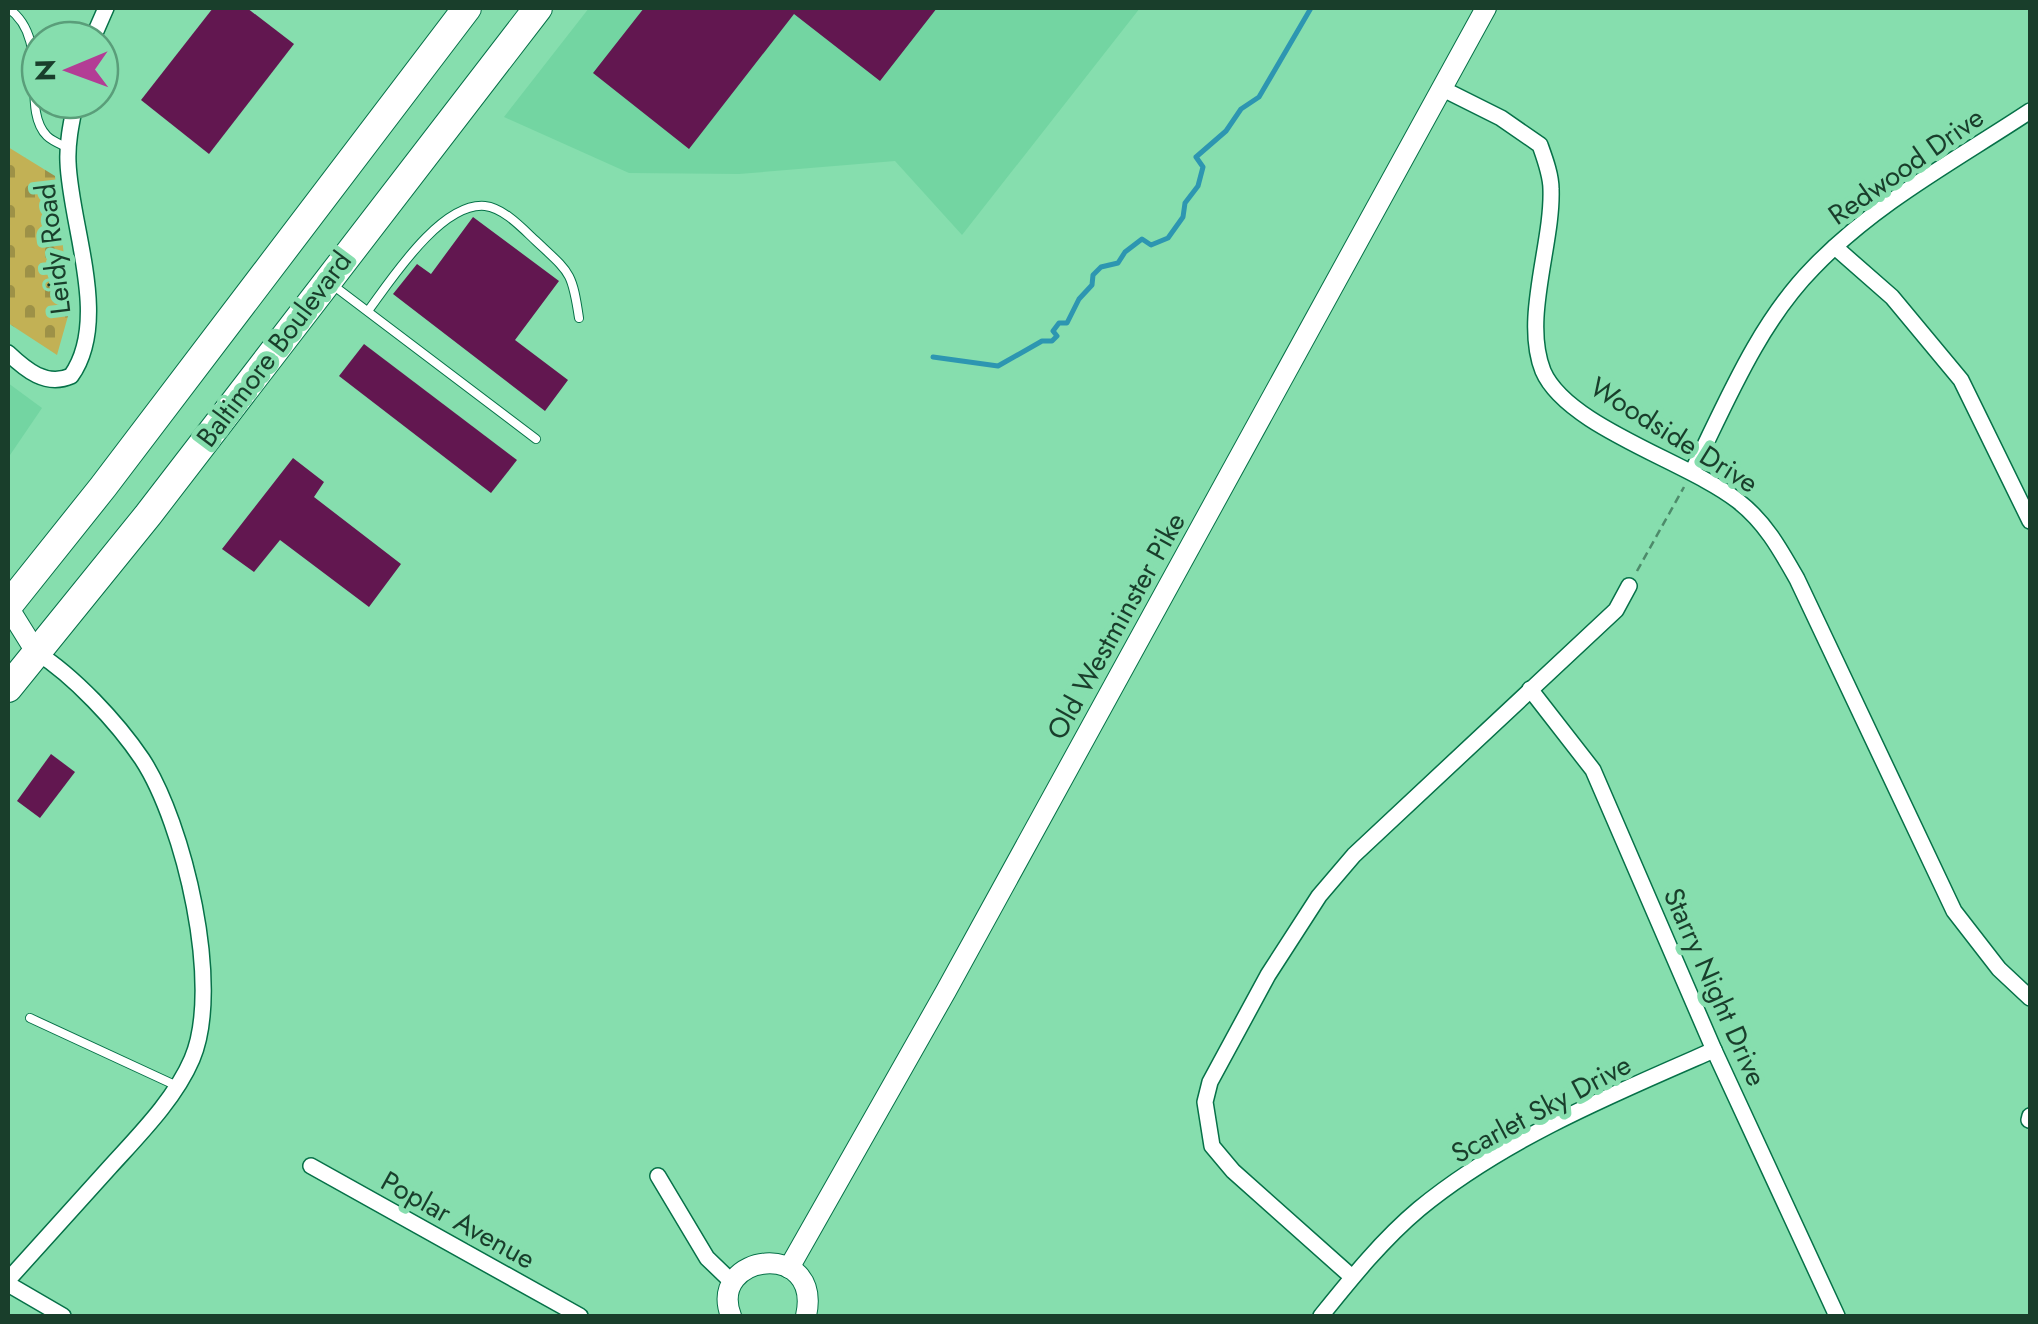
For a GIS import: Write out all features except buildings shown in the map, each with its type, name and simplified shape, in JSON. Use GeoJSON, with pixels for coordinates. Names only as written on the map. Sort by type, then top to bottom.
{"type":"FeatureCollection","features":[{"type":"Feature","properties":{"kind":"highway","name":"Baltimore Boulevard"},"geometry":{"type":"LineString","coordinates":[[8,606],[467,8]]}},
{"type":"Feature","properties":{"kind":"highway","name":"Baltimore Boulevard"},"geometry":{"type":"LineString","coordinates":[[8,688],[148,514],[538,8]]}},
{"type":"Feature","properties":{"kind":"main road","name":"Old Westminster Pike"},"geometry":{"type":"LineString","coordinates":[[789,1268],[1053,798],[1486,8]]}},
{"type":"Feature","properties":{"kind":"main road"},"geometry":{"type":"LineString","coordinates":[[8,606],[36,652]]}},
{"type":"Feature","properties":{"kind":"main road"},"geometry":{"type":"LineString","coordinates":[[8,642],[36,652]]}},
{"type":"Feature","properties":{"kind":"main road"},"geometry":{"type":"LineString","coordinates":[[731,1316],[728,1308],[741,1272],[758,1263],[778,1263],[789,1268],[806,1288],[806,1316]]}},
{"type":"Feature","properties":{"kind":"street","name":"Woodside Drive"},"geometry":{"type":"LineString","coordinates":[[1441,88],[1502,118],[1540,145],[1551,188],[1536,342],[1544,372],[1588,417],[1735,498],[1775,540],[1954,911],[1999,968],[2030,998]]}},
{"type":"Feature","properties":{"kind":"street","name":"Redwood Drive"},"geometry":{"type":"LineString","coordinates":[[1692,472],[1758,344],[1799,285],[1835,247],[1880,210],[2030,111]]}},
{"type":"Feature","properties":{"kind":"street","name":"Leidy Road"},"geometry":{"type":"LineString","coordinates":[[8,353],[22,366],[59,382],[71,376],[84,350],[86,274],[70,193],[68,148],[73,120]]}},
{"type":"Feature","properties":{"kind":"street"},"geometry":{"type":"LineString","coordinates":[[1835,247],[1892,296],[1961,380],[2030,521]]}},
{"type":"Feature","properties":{"kind":"street"},"geometry":{"type":"LineString","coordinates":[[1352,1277],[1233,1171],[1212,1146],[1205,1102],[1210,1082],[1268,975],[1319,896],[1354,855],[1616,610],[1629,586]]}},
{"type":"Feature","properties":{"kind":"street"},"geometry":{"type":"LineString","coordinates":[[36,652],[62,668],[142,758],[166,804],[181,852],[202,952],[204,1026],[192,1060],[177,1086],[135,1140],[8,1282],[63,1316]]}},
{"type":"Feature","properties":{"kind":"street","name":"Starry Night Drive"},"geometry":{"type":"LineString","coordinates":[[1530,689],[1593,770],[1714,1050],[1838,1316]]}},
{"type":"Feature","properties":{"kind":"street","name":"Scarlet Sky Drive"},"geometry":{"type":"LineString","coordinates":[[1320,1316],[1418,1210],[1492,1157],[1638,1083],[1714,1050]]}},
{"type":"Feature","properties":{"kind":"street","name":"Poplar Avenue"},"geometry":{"type":"LineString","coordinates":[[312,1166],[580,1316]]}},
{"type":"Feature","properties":{"kind":"street"},"geometry":{"type":"LineString","coordinates":[[658,1176],[707,1258],[734,1283]]}},
{"type":"Feature","properties":{"kind":"lane"},"geometry":{"type":"LineString","coordinates":[[8,8],[28,30],[38,120],[47,136],[68,148]]}},
{"type":"Feature","properties":{"kind":"lane"},"geometry":{"type":"LineString","coordinates":[[368,311],[419,242],[466,209],[488,206],[516,222],[571,274],[578,318]]}},
{"type":"Feature","properties":{"kind":"lane"},"geometry":{"type":"LineString","coordinates":[[327,280],[536,439]]}},
{"type":"Feature","properties":{"kind":"lane"},"geometry":{"type":"LineString","coordinates":[[30,1018],[177,1086]]}},
{"type":"Feature","properties":{"kind":"path"},"geometry":{"type":"LineString","coordinates":[[1629,586],[1692,472]]}},
{"type":"Feature","properties":{"kind":"shaded area"},"geometry":{"type":"Polygon","coordinates":[[[589,8],[1140,8],[962,235],[895,161],[739,174],[629,173],[504,117],[589,8]]]}},
{"type":"Feature","properties":{"kind":"shaded area"},"geometry":{"type":"Polygon","coordinates":[[[8,383],[42,408],[8,458],[8,383]]]}},
{"type":"Feature","properties":{"kind":"green space"},"geometry":{"type":"Polygon","coordinates":[[[8,147],[55,176],[70,309],[57,355],[8,323],[8,147]]]}},
{"type":"Feature","properties":{"kind":"waterway"},"geometry":{"type":"LineString","coordinates":[[933,357],[998,366],[1042,341],[1052,341],[1057,336],[1053,331],[1059,323],[1067,323],[1101,267],[1118,263],[1142,239],[1151,245],[1168,238],[1198,186],[1203,167],[1196,157],[1226,131],[1241,109],[1259,97],[1311,8]]}}]}
